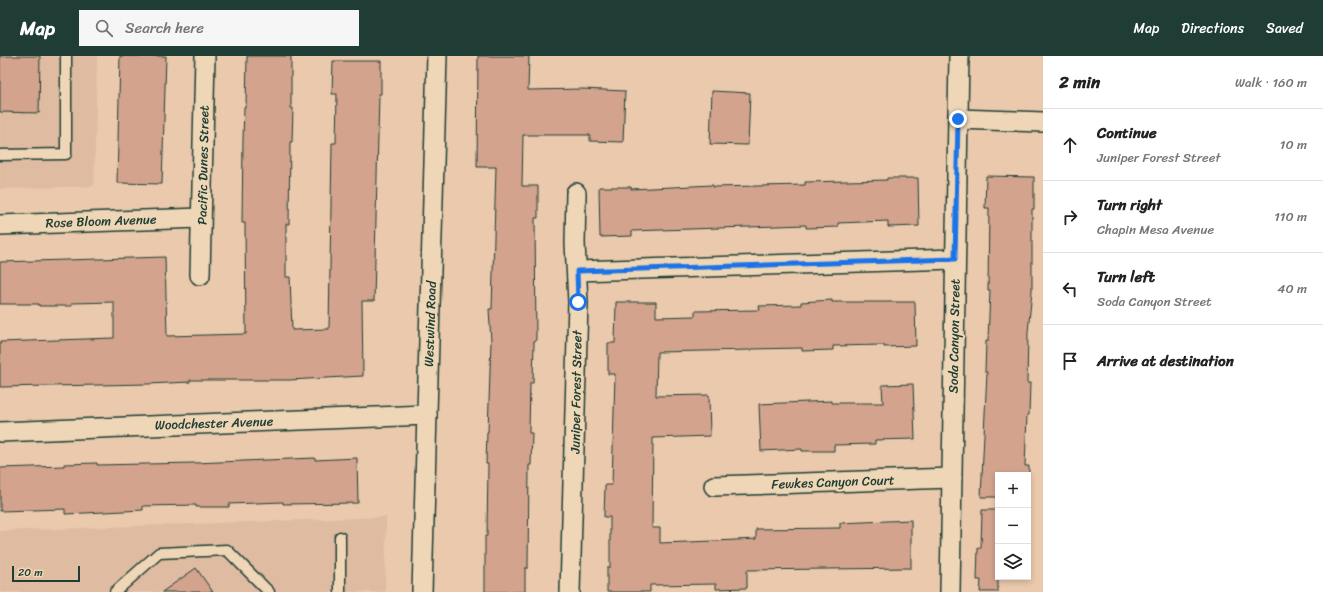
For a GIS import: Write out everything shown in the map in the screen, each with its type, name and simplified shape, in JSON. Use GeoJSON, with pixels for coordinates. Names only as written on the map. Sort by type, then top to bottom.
{"type":"FeatureCollection","features":[{"type":"Feature","properties":{"kind":"street","name":"Pacific Dunes Street"},"geometry":{"type":"LineString","coordinates":[[200,275],[205,56]]}},
{"type":"Feature","properties":{"kind":"street","name":"Westwind Road"},"geometry":{"type":"LineString","coordinates":[[422,592],[437,56]]}},
{"type":"Feature","properties":{"kind":"street","name":"Soda Canyon Street"},"geometry":{"type":"LineString","coordinates":[[950,592],[959,56]]}},
{"type":"Feature","properties":{"kind":"street"},"geometry":{"type":"LineString","coordinates":[[958,119],[1043,122]]}},
{"type":"Feature","properties":{"kind":"street","name":"Juniper Forest Street"},"geometry":{"type":"LineString","coordinates":[[570,592],[578,302],[576,192]]}},
{"type":"Feature","properties":{"kind":"street","name":"Rose Bloom Avenue"},"geometry":{"type":"LineString","coordinates":[[0,225],[201,218]]}},
{"type":"Feature","properties":{"kind":"street"},"geometry":{"type":"LineString","coordinates":[[577,271],[955,259]]}},
{"type":"Feature","properties":{"kind":"street","name":"Woodchester Avenue"},"geometry":{"type":"LineString","coordinates":[[0,432],[427,415]]}},
{"type":"Feature","properties":{"kind":"street","name":"Fewkes Canyon Court"},"geometry":{"type":"LineString","coordinates":[[714,486],[952,478]]}},
{"type":"Feature","properties":{"kind":"lane"},"geometry":{"type":"LineString","coordinates":[[0,156],[66,154],[66,56]]}},
{"type":"Feature","properties":{"kind":"lane"},"geometry":{"type":"LineString","coordinates":[[340,537],[340,592]]}},
{"type":"Feature","properties":{"kind":"lane"},"geometry":{"type":"LineString","coordinates":[[116,592],[159,553],[227,550],[269,592]]}},
{"type":"Feature","properties":{"kind":"shaded area"},"geometry":{"type":"Polygon","coordinates":[[[0,56],[97,56],[94,186],[0,189],[0,56]]]}},
{"type":"Feature","properties":{"kind":"shaded area"},"geometry":{"type":"Polygon","coordinates":[[[386,517],[385,592],[0,592],[0,531],[386,517]]]}},
{"type":"Feature","properties":{"kind":"building"},"geometry":{"type":"Polygon","coordinates":[[[0,56],[40,56],[39,113],[0,112],[0,56]]]}},
{"type":"Feature","properties":{"kind":"building"},"geometry":{"type":"Polygon","coordinates":[[[120,56],[166,56],[162,184],[117,183],[120,56]]]}},
{"type":"Feature","properties":{"kind":"building"},"geometry":{"type":"Polygon","coordinates":[[[247,56],[291,56],[291,108],[293,108],[292,142],[290,142],[289,224],[286,224],[286,277],[290,277],[292,330],[329,329],[332,143],[336,143],[337,94],[332,94],[333,61],[381,61],[374,301],[362,301],[363,376],[289,380],[190,380],[190,382],[148,384],[0,387],[0,342],[114,338],[114,302],[72,303],[72,306],[0,304],[0,262],[165,257],[167,336],[246,334],[245,223],[242,223],[243,140],[244,107],[246,107],[247,56]]]}},
{"type":"Feature","properties":{"kind":"building"},"geometry":{"type":"Polygon","coordinates":[[[478,56],[529,56],[528,90],[583,89],[625,91],[623,142],[590,141],[590,135],[523,135],[522,186],[538,186],[538,218],[535,218],[536,341],[534,341],[533,383],[530,383],[529,433],[532,433],[531,465],[529,465],[528,568],[525,568],[525,592],[485,592],[485,536],[487,536],[488,464],[486,464],[491,341],[489,309],[492,309],[496,167],[477,167],[478,56]]]}},
{"type":"Feature","properties":{"kind":"building"},"geometry":{"type":"Polygon","coordinates":[[[712,91],[750,93],[748,145],[710,144],[712,91]]]}},
{"type":"Feature","properties":{"kind":"building"},"geometry":{"type":"Polygon","coordinates":[[[986,176],[1034,177],[1034,209],[1032,209],[1032,291],[1028,332],[1027,383],[1030,383],[1025,466],[1029,466],[1029,472],[995,472],[995,497],[981,497],[987,372],[985,372],[986,341],[988,341],[990,290],[988,290],[989,208],[985,208],[986,176]]]}},
{"type":"Feature","properties":{"kind":"building"},"geometry":{"type":"Polygon","coordinates":[[[887,178],[918,178],[919,226],[888,227],[888,221],[838,223],[838,227],[806,228],[806,225],[632,231],[632,236],[600,237],[599,187],[631,187],[631,189],[713,185],[713,187],[805,185],[805,182],[887,180],[887,178]]]}},
{"type":"Feature","properties":{"kind":"building"},"geometry":{"type":"Polygon","coordinates":[[[832,300],[832,302],[915,302],[916,346],[833,346],[833,350],[802,351],[802,348],[657,352],[656,396],[709,395],[710,436],[653,438],[652,528],[660,528],[660,543],[756,539],[756,529],[840,528],[840,523],[911,520],[911,568],[747,570],[747,588],[716,589],[716,584],[650,585],[650,592],[607,592],[607,567],[610,567],[610,517],[604,517],[605,485],[612,485],[615,374],[608,374],[608,343],[615,343],[616,302],[656,302],[656,317],[695,316],[695,311],[760,310],[759,306],[801,305],[801,302],[832,300]]]}},
{"type":"Feature","properties":{"kind":"building"},"geometry":{"type":"Polygon","coordinates":[[[913,384],[915,439],[875,440],[875,444],[834,445],[834,451],[802,451],[802,449],[761,451],[759,404],[832,401],[832,403],[883,403],[882,385],[913,384]]]}},
{"type":"Feature","properties":{"kind":"building"},"geometry":{"type":"Polygon","coordinates":[[[315,458],[315,460],[357,458],[358,503],[283,504],[283,502],[229,504],[229,507],[196,507],[196,505],[143,506],[143,510],[65,514],[65,509],[0,511],[0,468],[64,466],[64,464],[97,463],[97,465],[195,463],[315,458]]]}},
{"type":"Feature","properties":{"kind":"building"},"geometry":{"type":"Polygon","coordinates":[[[982,510],[995,510],[995,580],[998,580],[998,592],[980,592],[981,580],[977,580],[978,548],[981,548],[982,510]]]}},
{"type":"Feature","properties":{"kind":"building"},"geometry":{"type":"Polygon","coordinates":[[[196,568],[213,592],[162,592],[196,568]]]}},
{"type":"Feature","properties":{"kind":"route"},"geometry":{"type":"LineString","coordinates":[[578,302],[577,271],[955,259],[958,119]]}}]}
